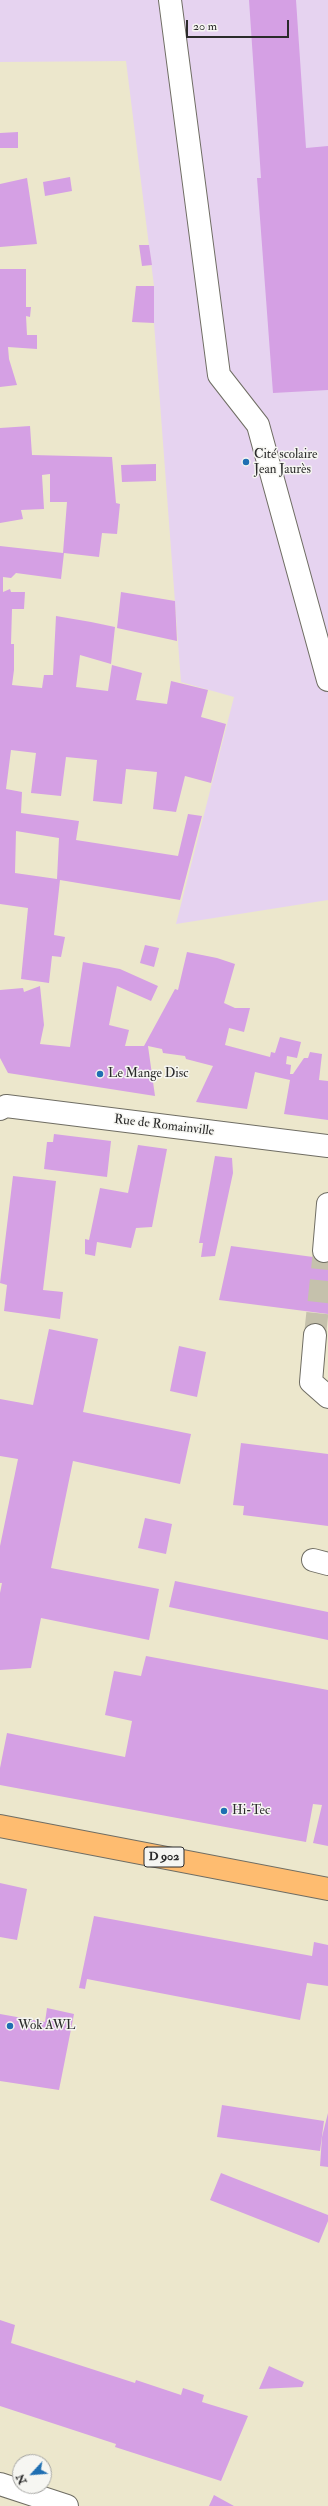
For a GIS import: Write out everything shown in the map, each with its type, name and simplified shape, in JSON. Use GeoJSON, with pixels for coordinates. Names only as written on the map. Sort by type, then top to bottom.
{"type":"FeatureCollection","features":[{"type":"Feature","properties":{"kind":"main road","name":"D 902"},"geometry":{"type":"LineString","coordinates":[[0,1826],[328,1889]]}},
{"type":"Feature","properties":{"kind":"street"},"geometry":{"type":"LineString","coordinates":[[170,0],[219,375],[258,425],[328,680]]}},
{"type":"Feature","properties":{"kind":"street","name":"Rue de Romainville"},"geometry":{"type":"LineString","coordinates":[[0,1109],[14,1107],[328,1146]]}},
{"type":"Feature","properties":{"kind":"street"},"geometry":{"type":"LineString","coordinates":[[324,1250],[328,1204]]}},
{"type":"Feature","properties":{"kind":"street"},"geometry":{"type":"LineString","coordinates":[[315,1335],[311,1382],[328,1397]]}},
{"type":"Feature","properties":{"kind":"street"},"geometry":{"type":"LineString","coordinates":[[0,2484],[67,2506]]}},
{"type":"Feature","properties":{"kind":"shaded area","name":"Cité scolaire Jean Jaurès"},"geometry":{"type":"Polygon","coordinates":[[[0,0],[328,0],[328,900],[176,924],[234,697],[181,682],[154,323],[154,286],[126,61],[0,62],[0,0]]]}},
{"type":"Feature","properties":{"kind":"building"},"geometry":{"type":"Polygon","coordinates":[[[249,0],[296,0],[306,148],[328,146],[328,390],[273,393],[257,178],[261,178],[249,0]]]}},
{"type":"Feature","properties":{"kind":"building"},"geometry":{"type":"Polygon","coordinates":[[[18,132],[18,148],[0,148],[0,133],[18,132]]]}},
{"type":"Feature","properties":{"kind":"building"},"geometry":{"type":"Polygon","coordinates":[[[70,177],[72,191],[45,196],[43,182],[70,177]]]}},
{"type":"Feature","properties":{"kind":"building"},"geometry":{"type":"Polygon","coordinates":[[[27,178],[37,244],[0,247],[0,184],[27,178]]]}},
{"type":"Feature","properties":{"kind":"building"},"geometry":{"type":"Polygon","coordinates":[[[139,245],[149,245],[152,265],[142,266],[139,245]]]}},
{"type":"Feature","properties":{"kind":"building"},"geometry":{"type":"Polygon","coordinates":[[[0,269],[26,269],[26,307],[31,307],[30,317],[26,316],[27,335],[37,335],[37,349],[8,347],[9,359],[17,385],[0,387],[0,269]]]}},
{"type":"Feature","properties":{"kind":"building"},"geometry":{"type":"Polygon","coordinates":[[[136,286],[154,286],[154,323],[132,322],[136,286]]]}},
{"type":"Feature","properties":{"kind":"building"},"geometry":{"type":"Polygon","coordinates":[[[30,426],[32,455],[112,457],[116,503],[120,504],[117,534],[102,533],[99,557],[64,553],[61,579],[16,573],[11,578],[3,577],[3,592],[10,589],[11,592],[25,592],[24,609],[12,609],[11,644],[14,644],[14,670],[12,685],[42,688],[44,675],[53,675],[56,616],[91,622],[115,627],[111,664],[80,655],[76,687],[108,691],[112,665],[142,673],[136,700],[167,704],[171,681],[208,690],[201,717],[226,724],[211,783],[185,776],[176,812],[153,809],[157,772],[126,769],[122,804],[93,801],[97,760],[66,757],[61,796],[31,793],[36,753],[11,750],[6,789],[22,792],[21,813],[79,821],[76,840],[178,856],[188,814],[202,816],[180,900],[60,880],[54,935],[65,937],[61,957],[52,956],[49,983],[21,979],[28,908],[0,904],[0,546],[63,553],[67,502],[50,502],[50,474],[42,475],[44,509],[21,510],[23,519],[0,523],[0,428],[30,426]],[[16,831],[15,873],[57,879],[59,838],[16,831]]]}},
{"type":"Feature","properties":{"kind":"building"},"geometry":{"type":"Polygon","coordinates":[[[156,464],[156,481],[122,482],[121,465],[156,464]]]}},
{"type":"Feature","properties":{"kind":"building"},"geometry":{"type":"Polygon","coordinates":[[[121,592],[175,601],[177,641],[117,628],[121,592]]]}},
{"type":"Feature","properties":{"kind":"building"},"geometry":{"type":"Polygon","coordinates":[[[145,945],[159,948],[154,967],[140,963],[145,945]]]}},
{"type":"Feature","properties":{"kind":"building"},"geometry":{"type":"Polygon","coordinates":[[[187,952],[217,958],[235,964],[224,1003],[235,1008],[250,1008],[244,1032],[229,1028],[225,1045],[270,1057],[271,1052],[275,1053],[280,1037],[301,1042],[297,1058],[287,1056],[286,1064],[291,1065],[290,1074],[293,1074],[304,1058],[308,1058],[310,1052],[322,1054],[319,1080],[328,1081],[328,1120],[284,1114],[290,1080],[255,1072],[247,1109],[196,1102],[213,1066],[186,1059],[185,1056],[163,1053],[162,1049],[148,1046],[155,1096],[8,1073],[0,1058],[0,990],[23,988],[24,992],[40,986],[44,1025],[40,1044],[70,1047],[83,962],[120,969],[158,986],[151,1001],[117,986],[109,1025],[129,1030],[125,1046],[144,1046],[175,989],[178,990],[187,952]]]}},
{"type":"Feature","properties":{"kind":"building"},"geometry":{"type":"Polygon","coordinates":[[[54,1134],[111,1141],[107,1177],[44,1169],[47,1142],[53,1142],[54,1134]]]}},
{"type":"Feature","properties":{"kind":"building"},"geometry":{"type":"Polygon","coordinates":[[[138,1145],[167,1149],[152,1227],[136,1228],[131,1248],[97,1242],[95,1256],[85,1254],[85,1239],[89,1240],[100,1188],[128,1193],[138,1145]]]}},
{"type":"Feature","properties":{"kind":"building"},"geometry":{"type":"Polygon","coordinates":[[[215,1156],[232,1158],[233,1173],[215,1256],[201,1257],[203,1243],[199,1243],[215,1156]]]}},
{"type":"Feature","properties":{"kind":"building"},"geometry":{"type":"Polygon","coordinates":[[[13,1176],[56,1181],[43,1290],[63,1292],[60,1319],[4,1311],[7,1285],[0,1283],[13,1176]]]}},
{"type":"Feature","properties":{"kind":"building"},"geometry":{"type":"Polygon","coordinates":[[[231,1246],[328,1259],[328,1314],[219,1300],[231,1246]]]}},
{"type":"Feature","properties":{"kind":"building"},"geometry":{"type":"Polygon","coordinates":[[[49,1329],[98,1339],[83,1412],[191,1434],[180,1484],[73,1461],[51,1568],[159,1589],[149,1640],[41,1618],[31,1668],[0,1670],[0,1593],[2,1583],[0,1583],[0,1546],[18,1459],[0,1456],[0,1399],[33,1405],[49,1329]]]}},
{"type":"Feature","properties":{"kind":"building"},"geometry":{"type":"Polygon","coordinates":[[[179,1346],[206,1352],[197,1397],[170,1391],[179,1346]]]}},
{"type":"Feature","properties":{"kind":"building"},"geometry":{"type":"Polygon","coordinates":[[[241,1443],[328,1454],[328,1526],[243,1515],[244,1506],[233,1505],[241,1443]]]}},
{"type":"Feature","properties":{"kind":"building"},"geometry":{"type":"Polygon","coordinates":[[[145,1518],[172,1524],[166,1554],[138,1548],[145,1518]]]}},
{"type":"Feature","properties":{"kind":"building"},"geometry":{"type":"Polygon","coordinates":[[[175,1581],[328,1612],[328,1640],[169,1607],[175,1581]]]}},
{"type":"Feature","properties":{"kind":"building"},"geometry":{"type":"Polygon","coordinates":[[[146,1656],[328,1690],[328,1846],[313,1843],[322,1805],[313,1804],[306,1842],[0,1785],[0,1768],[7,1733],[125,1757],[132,1721],[105,1715],[114,1671],[141,1676],[146,1656]]]}},
{"type":"Feature","properties":{"kind":"building"},"geometry":{"type":"Polygon","coordinates":[[[0,1883],[27,1889],[17,1940],[0,1937],[0,1883]]]}},
{"type":"Feature","properties":{"kind":"building"},"geometry":{"type":"Polygon","coordinates":[[[94,1916],[312,1956],[314,1942],[328,1945],[328,1986],[307,1983],[300,2020],[87,1979],[85,1989],[79,1988],[94,1916]]]}},
{"type":"Feature","properties":{"kind":"building"},"geometry":{"type":"Polygon","coordinates":[[[47,2008],[74,2014],[59,2090],[0,2081],[0,2014],[45,2022],[47,2008]]]}},
{"type":"Feature","properties":{"kind":"building"},"geometry":{"type":"Polygon","coordinates":[[[222,2105],[324,2121],[320,2151],[217,2137],[222,2105]]]}},
{"type":"Feature","properties":{"kind":"building"},"geometry":{"type":"Polygon","coordinates":[[[328,2113],[328,2167],[320,2166],[322,2137],[328,2113]]]}},
{"type":"Feature","properties":{"kind":"building"},"geometry":{"type":"Polygon","coordinates":[[[221,2173],[328,2215],[328,2221],[319,2243],[210,2200],[221,2173]]]}},
{"type":"Feature","properties":{"kind":"building"},"geometry":{"type":"Polygon","coordinates":[[[0,2320],[15,2325],[11,2343],[135,2383],[136,2380],[181,2395],[183,2388],[204,2395],[202,2402],[248,2416],[221,2481],[115,2447],[116,2444],[0,2406],[0,2320]]]}},
{"type":"Feature","properties":{"kind":"building"},"geometry":{"type":"Polygon","coordinates":[[[269,2366],[304,2382],[302,2387],[259,2389],[269,2366]]]}},
{"type":"Feature","properties":{"kind":"building"},"geometry":{"type":"Polygon","coordinates":[[[214,2495],[234,2506],[209,2506],[214,2495]]]}},
{"type":"Feature","properties":{"kind":"tunnel"},"geometry":{"type":"LineString","coordinates":[[315,1335],[324,1251]]}},
{"type":"Feature","properties":{"kind":"place","name":"Cité scolaire Jean Jaurès"},"geometry":{"type":"Point","coordinates":[246,462]}},
{"type":"Feature","properties":{"kind":"place","name":"Le Mange Disc"},"geometry":{"type":"Point","coordinates":[100,1074]}},
{"type":"Feature","properties":{"kind":"place","name":"Hi-Tec"},"geometry":{"type":"Point","coordinates":[224,1811]}},
{"type":"Feature","properties":{"kind":"place","name":"Wok AWL"},"geometry":{"type":"Point","coordinates":[10,2026]}}]}
